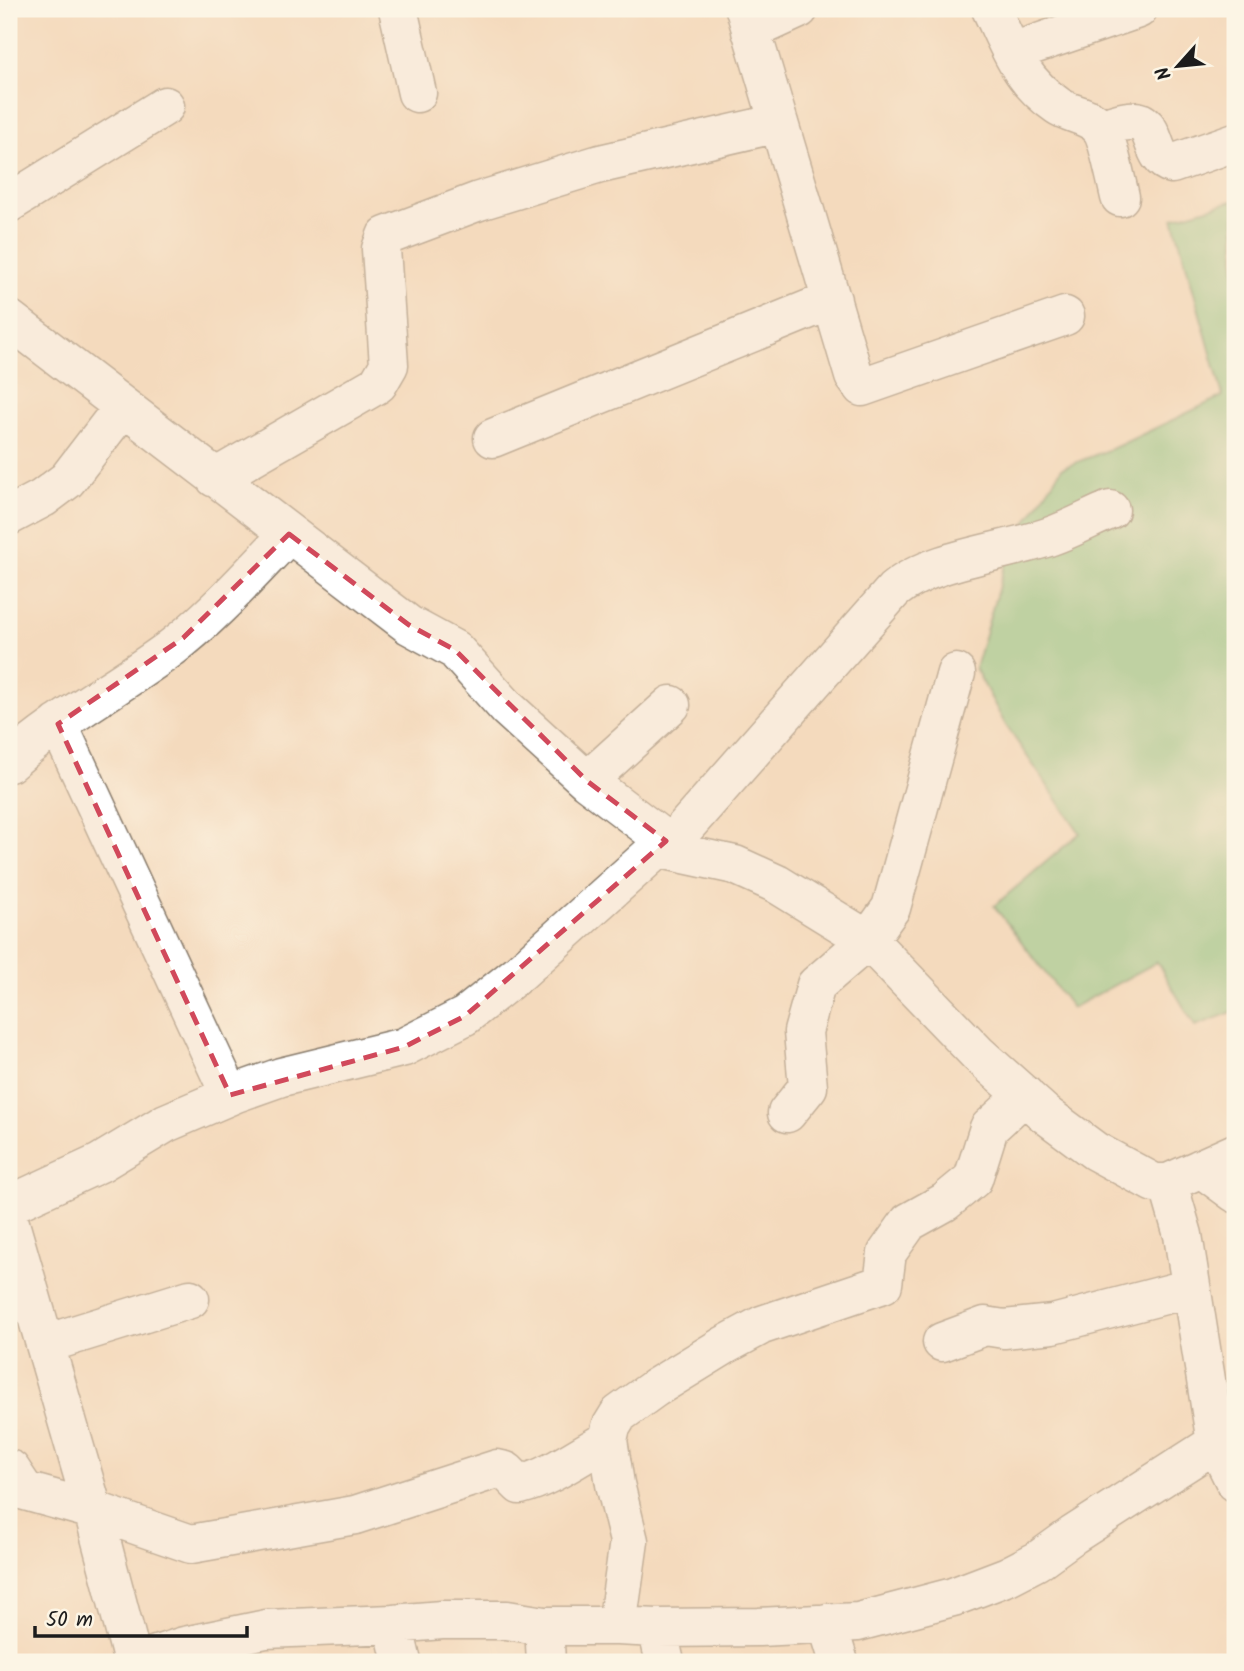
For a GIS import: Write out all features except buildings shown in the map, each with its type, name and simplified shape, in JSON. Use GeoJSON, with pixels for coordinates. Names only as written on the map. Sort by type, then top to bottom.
{"type":"FeatureCollection","features":[{"type":"Feature","properties":{"kind":"street"},"geometry":{"type":"LineString","coordinates":[[398,9],[417,93]]}},
{"type":"Feature","properties":{"kind":"street"},"geometry":{"type":"LineString","coordinates":[[799,9],[748,20],[854,376],[862,387],[1065,316]]}},
{"type":"Feature","properties":{"kind":"street"},"geometry":{"type":"LineString","coordinates":[[991,9],[1021,72],[1040,94],[1062,109],[1089,119],[1101,129],[1120,197]]}},
{"type":"Feature","properties":{"kind":"street"},"geometry":{"type":"LineString","coordinates":[[1012,52],[1138,9]]}},
{"type":"Feature","properties":{"kind":"street"},"geometry":{"type":"LineString","coordinates":[[9,203],[164,106]]}},
{"type":"Feature","properties":{"kind":"street"},"geometry":{"type":"LineString","coordinates":[[1101,129],[1128,120],[1142,122],[1149,126],[1159,155],[1165,162],[1172,164],[1235,142]]}},
{"type":"Feature","properties":{"kind":"street"},"geometry":{"type":"LineString","coordinates":[[215,478],[379,384],[389,365],[381,249],[386,236],[479,201],[600,164],[779,123]]}},
{"type":"Feature","properties":{"kind":"street"},"geometry":{"type":"LineString","coordinates":[[493,438],[832,300]]}},
{"type":"Feature","properties":{"kind":"street"},"geometry":{"type":"LineString","coordinates":[[9,319],[409,625],[455,650],[508,709],[587,781],[666,845],[735,865],[777,884],[867,940],[978,1054],[1045,1114],[1095,1151],[1154,1183],[1185,1175],[1235,1153]]}},
{"type":"Feature","properties":{"kind":"street"},"geometry":{"type":"LineString","coordinates":[[9,516],[43,498],[66,480],[123,407]]}},
{"type":"Feature","properties":{"kind":"street"},"geometry":{"type":"LineString","coordinates":[[9,1205],[100,1163],[166,1123],[230,1095],[281,1077],[404,1047],[465,1016],[519,973],[666,845],[904,581],[929,570],[1051,536],[1110,510]]}},
{"type":"Feature","properties":{"kind":"street"},"geometry":{"type":"LineString","coordinates":[[9,763],[58,724],[183,638],[219,607],[289,534]]}},
{"type":"Feature","properties":{"kind":"street"},"geometry":{"type":"LineString","coordinates":[[787,1113],[808,1087],[803,1032],[816,985],[867,940],[891,908],[956,673]]}},
{"type":"Feature","properties":{"kind":"street"},"geometry":{"type":"LineString","coordinates":[[587,781],[671,705]]}},
{"type":"Feature","properties":{"kind":"street"},"geometry":{"type":"LineString","coordinates":[[58,724],[230,1095]]}},
{"type":"Feature","properties":{"kind":"street"},"geometry":{"type":"LineString","coordinates":[[617,1626],[629,1541],[615,1484],[608,1440],[611,1427],[619,1414],[655,1388],[762,1325],[883,1284],[887,1253],[909,1222],[945,1202],[973,1179],[989,1128],[1025,1095]]}},
{"type":"Feature","properties":{"kind":"street"},"geometry":{"type":"LineString","coordinates":[[1185,1175],[1235,1193]]}},
{"type":"Feature","properties":{"kind":"street"},"geometry":{"type":"LineString","coordinates":[[1185,1175],[1184,1236],[1216,1443],[1235,1482]]}},
{"type":"Feature","properties":{"kind":"street"},"geometry":{"type":"LineString","coordinates":[[9,1220],[134,1662],[184,1646],[266,1629],[507,1619],[545,1644],[617,1626],[661,1645],[760,1627],[858,1622],[953,1597],[1008,1576],[1037,1561],[1216,1443]]}},
{"type":"Feature","properties":{"kind":"street"},"geometry":{"type":"LineString","coordinates":[[942,1342],[985,1326],[1004,1329],[1053,1324],[1191,1288]]}},
{"type":"Feature","properties":{"kind":"street"},"geometry":{"type":"LineString","coordinates":[[45,1344],[190,1298]]}},
{"type":"Feature","properties":{"kind":"street"},"geometry":{"type":"LineString","coordinates":[[9,1470],[25,1491],[93,1510],[191,1544],[355,1515],[497,1469],[506,1471],[520,1485],[550,1475],[559,1466],[608,1440]]}},
{"type":"Feature","properties":{"kind":"street"},"geometry":{"type":"LineString","coordinates":[[827,1623],[839,1662]]}},
{"type":"Feature","properties":{"kind":"street"},"geometry":{"type":"LineString","coordinates":[[393,1624],[402,1662]]}},
{"type":"Feature","properties":{"kind":"highlighted area"},"geometry":{"type":"Polygon","coordinates":[[[289,534],[409,625],[455,650],[587,781],[666,841],[465,1016],[404,1047],[230,1095],[58,724],[183,638],[289,534]]]}},
{"type":"Feature","properties":{"kind":"green space"},"geometry":{"type":"Polygon","coordinates":[[[1235,200],[1235,1011],[1195,1026],[1157,962],[1072,1008],[994,906],[1080,833],[1005,724],[975,668],[1010,548],[1062,468],[1118,446],[1223,396],[1173,218],[1235,200]]]}}]}
